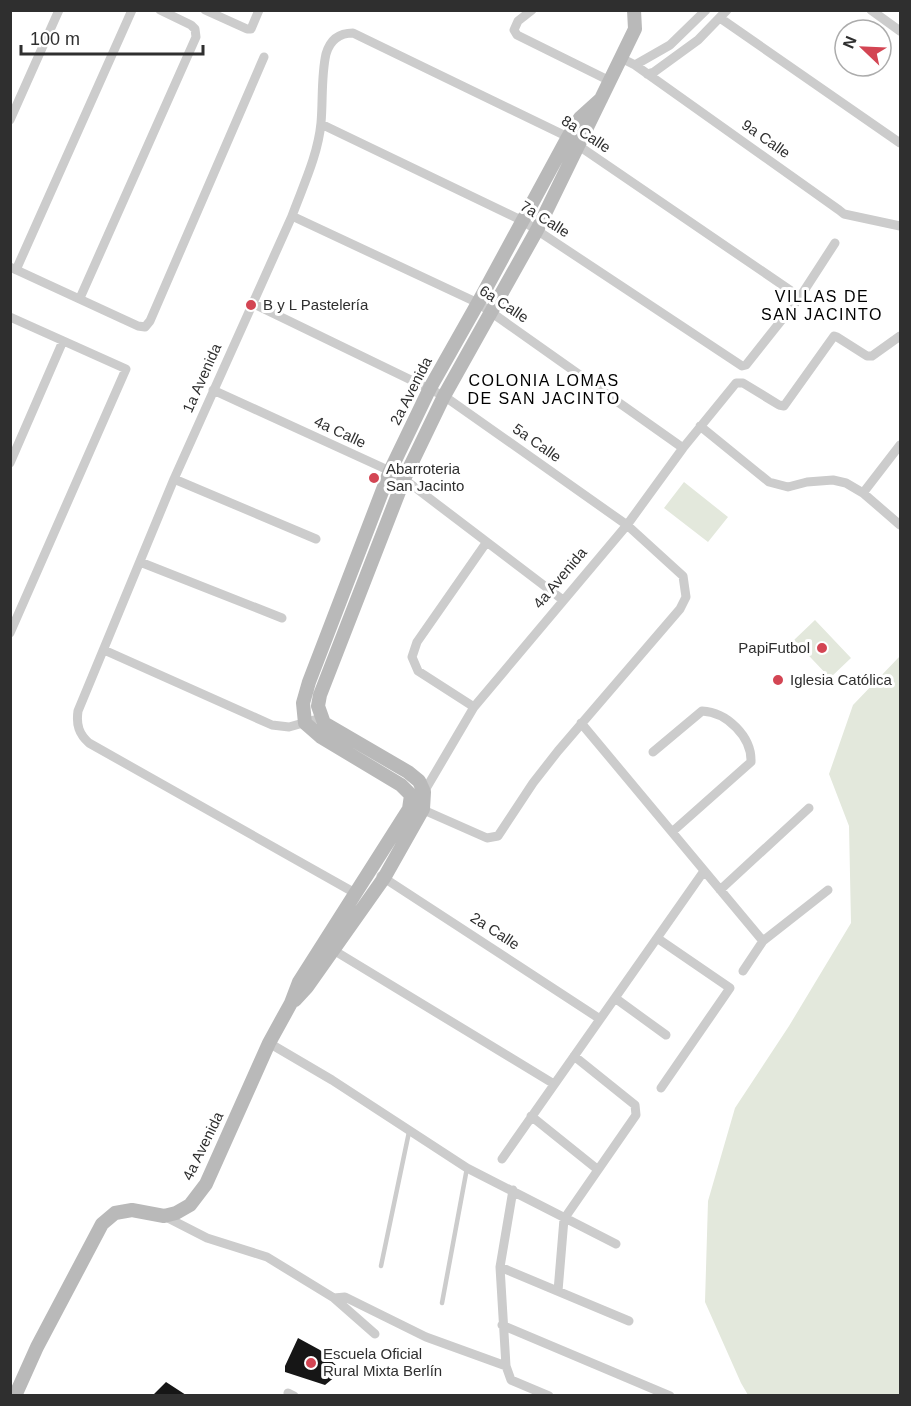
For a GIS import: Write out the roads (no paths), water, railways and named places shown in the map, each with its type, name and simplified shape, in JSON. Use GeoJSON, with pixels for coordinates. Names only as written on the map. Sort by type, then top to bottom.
{"type":"FeatureCollection","features":[{"type":"Feature","properties":{"kind":"street"},"geometry":{"type":"LineString","coordinates":[[10,120],[59,10]]}},
{"type":"Feature","properties":{"kind":"street"},"geometry":{"type":"LineString","coordinates":[[132,10],[13,269],[138,326],[145,327],[150,321],[264,57]]}},
{"type":"Feature","properties":{"kind":"street"},"geometry":{"type":"LineString","coordinates":[[80,298],[196,37],[191,25],[160,10]]}},
{"type":"Feature","properties":{"kind":"street"},"geometry":{"type":"LineString","coordinates":[[205,10],[247,29],[251,29],[259,10]]}},
{"type":"Feature","properties":{"kind":"street"},"geometry":{"type":"LineString","coordinates":[[532,10],[518,21],[514,30],[522,38],[610,81]]}},
{"type":"Feature","properties":{"kind":"street","name":"2a Avenida"},"geometry":{"type":"LineString","coordinates":[[321,717],[318,706],[320,694],[404,479],[444,396],[537,230],[579,146],[635,29],[634,10]]}},
{"type":"Feature","properties":{"kind":"street"},"geometry":{"type":"LineString","coordinates":[[635,65],[670,45],[706,10]]}},
{"type":"Feature","properties":{"kind":"street"},"geometry":{"type":"LineString","coordinates":[[871,10],[900,31]]}},
{"type":"Feature","properties":{"kind":"street"},"geometry":{"type":"LineString","coordinates":[[647,74],[654,72],[698,40],[723,14],[900,143]]}},
{"type":"Feature","properties":{"kind":"street","name":"8a Calle"},"geometry":{"type":"LineString","coordinates":[[337,36],[353,33],[568,137],[800,297]]}},
{"type":"Feature","properties":{"kind":"street","name":"1a Avenida"},"geometry":{"type":"LineString","coordinates":[[337,36],[327,53],[318,144],[309,172],[292,216],[174,479],[78,711],[77,720],[79,729],[89,743],[355,893]]}},
{"type":"Feature","properties":{"kind":"street","name":"9a Calle"},"geometry":{"type":"LineString","coordinates":[[621,58],[635,65],[844,213],[900,225]]}},
{"type":"Feature","properties":{"kind":"street","name":"2a Avenida"},"geometry":{"type":"LineString","coordinates":[[305,723],[303,703],[309,682],[390,471],[430,388],[568,137],[580,118],[601,99]]}},
{"type":"Feature","properties":{"kind":"street","name":"7a Calle"},"geometry":{"type":"LineString","coordinates":[[321,124],[523,221],[738,365],[746,365],[800,297]]}},
{"type":"Feature","properties":{"kind":"street","name":"6a Calle"},"geometry":{"type":"LineString","coordinates":[[292,216],[478,303],[683,447]]}},
{"type":"Feature","properties":{"kind":"street"},"geometry":{"type":"LineString","coordinates":[[800,297],[835,243]]}},
{"type":"Feature","properties":{"kind":"street","name":"5a Calle"},"geometry":{"type":"LineString","coordinates":[[252,303],[444,396],[627,525],[683,576],[686,597],[680,609],[581,723]]}},
{"type":"Feature","properties":{"kind":"street"},"geometry":{"type":"LineString","coordinates":[[10,317],[126,369],[10,633]]}},
{"type":"Feature","properties":{"kind":"street","name":"4a Avenida"},"geometry":{"type":"LineString","coordinates":[[164,1216],[176,1214],[190,1205],[206,1184],[299,982],[329,947],[378,874],[416,802],[474,707],[627,525],[700,426],[739,382],[784,406],[831,338],[837,337],[867,356],[872,356],[900,336]]}},
{"type":"Feature","properties":{"kind":"street"},"geometry":{"type":"LineString","coordinates":[[10,463],[63,341]]}},
{"type":"Feature","properties":{"kind":"street","name":"4a Calle"},"geometry":{"type":"LineString","coordinates":[[213,390],[404,479],[563,600]]}},
{"type":"Feature","properties":{"kind":"street"},"geometry":{"type":"LineString","coordinates":[[700,426],[770,482],[788,487],[807,482],[833,480],[846,483],[863,493],[900,525]]}},
{"type":"Feature","properties":{"kind":"street"},"geometry":{"type":"LineString","coordinates":[[863,493],[900,445]]}},
{"type":"Feature","properties":{"kind":"street"},"geometry":{"type":"LineString","coordinates":[[174,479],[316,539]]}},
{"type":"Feature","properties":{"kind":"street"},"geometry":{"type":"LineString","coordinates":[[474,707],[418,671],[412,657],[417,642],[486,543]]}},
{"type":"Feature","properties":{"kind":"street"},"geometry":{"type":"LineString","coordinates":[[140,562],[282,618]]}},
{"type":"Feature","properties":{"kind":"street"},"geometry":{"type":"LineString","coordinates":[[104,650],[272,725],[289,727],[321,717],[324,723],[408,771],[419,781],[416,802]]}},
{"type":"Feature","properties":{"kind":"street"},"geometry":{"type":"LineString","coordinates":[[653,752],[702,711],[724,718],[737,729],[752,751],[751,762],[672,832]]}},
{"type":"Feature","properties":{"kind":"street"},"geometry":{"type":"LineString","coordinates":[[305,723],[321,737],[401,785],[416,802],[487,838],[494,837],[504,829],[533,783],[581,723],[764,941]]}},
{"type":"Feature","properties":{"kind":"street"},"geometry":{"type":"LineString","coordinates":[[720,890],[809,808]]}},
{"type":"Feature","properties":{"kind":"street"},"geometry":{"type":"LineString","coordinates":[[502,1159],[704,871]]}},
{"type":"Feature","properties":{"kind":"street","name":"4a Avenida"},"geometry":{"type":"LineString","coordinates":[[329,947],[355,893],[378,874]]}},
{"type":"Feature","properties":{"kind":"street","name":"2a Calle"},"geometry":{"type":"LineString","coordinates":[[378,874],[600,1019]]}},
{"type":"Feature","properties":{"kind":"street"},"geometry":{"type":"LineString","coordinates":[[743,971],[764,941],[828,890]]}},
{"type":"Feature","properties":{"kind":"street"},"geometry":{"type":"LineString","coordinates":[[657,938],[729,987],[730,990],[661,1088]]}},
{"type":"Feature","properties":{"kind":"street"},"geometry":{"type":"LineString","coordinates":[[329,947],[554,1084]]}},
{"type":"Feature","properties":{"kind":"street"},"geometry":{"type":"LineString","coordinates":[[615,998],[666,1035]]}},
{"type":"Feature","properties":{"kind":"street"},"geometry":{"type":"LineString","coordinates":[[269,1043],[332,1080],[467,1168],[616,1244]]}},
{"type":"Feature","properties":{"kind":"street"},"geometry":{"type":"LineString","coordinates":[[558,1291],[564,1219],[636,1115],[637,1110],[574,1056]]}},
{"type":"Feature","properties":{"kind":"street"},"geometry":{"type":"LineString","coordinates":[[531,1116],[597,1169]]}},
{"type":"Feature","properties":{"kind":"street"},"geometry":{"type":"LineString","coordinates":[[513,1190],[500,1267],[506,1366],[509,1377],[549,1395]]}},
{"type":"Feature","properties":{"kind":"street"},"geometry":{"type":"LineString","coordinates":[[15,1395],[37,1347],[102,1224],[115,1213],[132,1210],[164,1216],[207,1238],[267,1257],[334,1298],[375,1334]]}},
{"type":"Feature","properties":{"kind":"street"},"geometry":{"type":"LineString","coordinates":[[500,1267],[629,1321]]}},
{"type":"Feature","properties":{"kind":"street"},"geometry":{"type":"LineString","coordinates":[[334,1298],[345,1297],[426,1336],[506,1366]]}},
{"type":"Feature","properties":{"kind":"street"},"geometry":{"type":"LineString","coordinates":[[502,1325],[670,1395]]}},
{"type":"Feature","properties":{"kind":"lane"},"geometry":{"type":"LineString","coordinates":[[381,1266],[409,1132]]}},
{"type":"Feature","properties":{"kind":"lane"},"geometry":{"type":"LineString","coordinates":[[442,1303],[467,1168]]}},
{"type":"Feature","properties":{"kind":"place","name":"B y L Pastelería"},"geometry":{"type":"Point","coordinates":[251,305]}},
{"type":"Feature","properties":{"kind":"place","name":"Abarroteria San Jacinto"},"geometry":{"type":"Point","coordinates":[374,478]}},
{"type":"Feature","properties":{"kind":"place","name":"PapiFutbol"},"geometry":{"type":"Point","coordinates":[822,648]}},
{"type":"Feature","properties":{"kind":"place","name":"Iglesia Católica"},"geometry":{"type":"Point","coordinates":[778,680]}},
{"type":"Feature","properties":{"kind":"place","name":"Escuela Oficial Rural Mixta Berlín"},"geometry":{"type":"Point","coordinates":[311,1363]}},
{"type":"Feature","properties":{"kind":"district","name":"VILLAS DE SAN JACINTO"},"geometry":{"type":"Point","coordinates":[822,305]}},
{"type":"Feature","properties":{"kind":"district","name":"COLONIA LOMAS DE SAN JACINTO"},"geometry":{"type":"Point","coordinates":[544,389]}}]}
